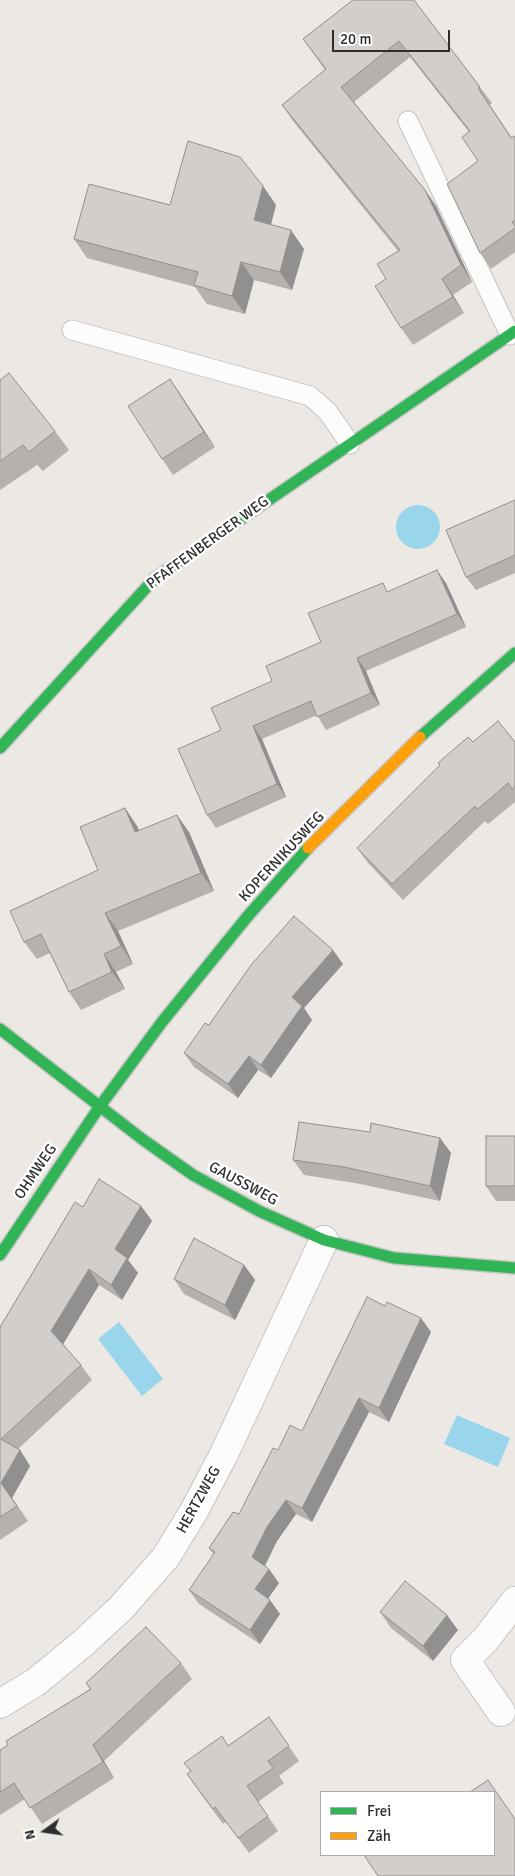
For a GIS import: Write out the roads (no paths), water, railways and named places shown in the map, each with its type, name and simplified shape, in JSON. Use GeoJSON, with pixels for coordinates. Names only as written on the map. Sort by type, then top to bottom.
{"type":"FeatureCollection","features":[{"type":"Feature","properties":{"kind":"street","name":"PFAFFENBERGER WEG"},"geometry":{"type":"LineString","coordinates":[[0,748],[155,578],[248,512],[512,333]]}},
{"type":"Feature","properties":{"kind":"street","name":"KOPERNIKUSWEG"},"geometry":{"type":"LineString","coordinates":[[100,1106],[162,1022],[247,917],[324,831],[450,709],[515,653]]}},
{"type":"Feature","properties":{"kind":"street","name":"GAUSSWEG"},"geometry":{"type":"LineString","coordinates":[[0,1029],[192,1175],[259,1211],[324,1240],[394,1258],[483,1267],[515,1268]]}},
{"type":"Feature","properties":{"kind":"street","name":"OHMWEG"},"geometry":{"type":"LineString","coordinates":[[0,1255],[100,1106]]}},
{"type":"Feature","properties":{"kind":"street","name":"HERTZWEG"},"geometry":{"type":"LineString","coordinates":[[0,1704],[36,1682],[82,1644],[121,1608],[166,1557],[194,1511],[224,1454],[324,1240]]}},
{"type":"Feature","properties":{"kind":"street"},"geometry":{"type":"LineString","coordinates":[[501,1712],[465,1660],[486,1639],[515,1601]]}},
{"type":"Feature","properties":{"kind":"lane"},"geometry":{"type":"LineString","coordinates":[[408,121],[512,333]]}},
{"type":"Feature","properties":{"kind":"lane"},"geometry":{"type":"LineString","coordinates":[[72,330],[310,396],[328,412],[350,444]]}},
{"type":"Feature","properties":{"kind":"water"},"geometry":{"type":"Polygon","coordinates":[[[418,505],[430,509],[436,515],[440,527],[436,539],[430,545],[418,549],[406,545],[400,539],[396,527],[400,515],[406,509],[418,505]]]}},
{"type":"Feature","properties":{"kind":"water"},"geometry":{"type":"Polygon","coordinates":[[[119,1322],[163,1379],[142,1396],[98,1339],[119,1322]]]}},
{"type":"Feature","properties":{"kind":"water"},"geometry":{"type":"Polygon","coordinates":[[[457,1415],[510,1438],[498,1467],[444,1444],[457,1415]]]}}]}
